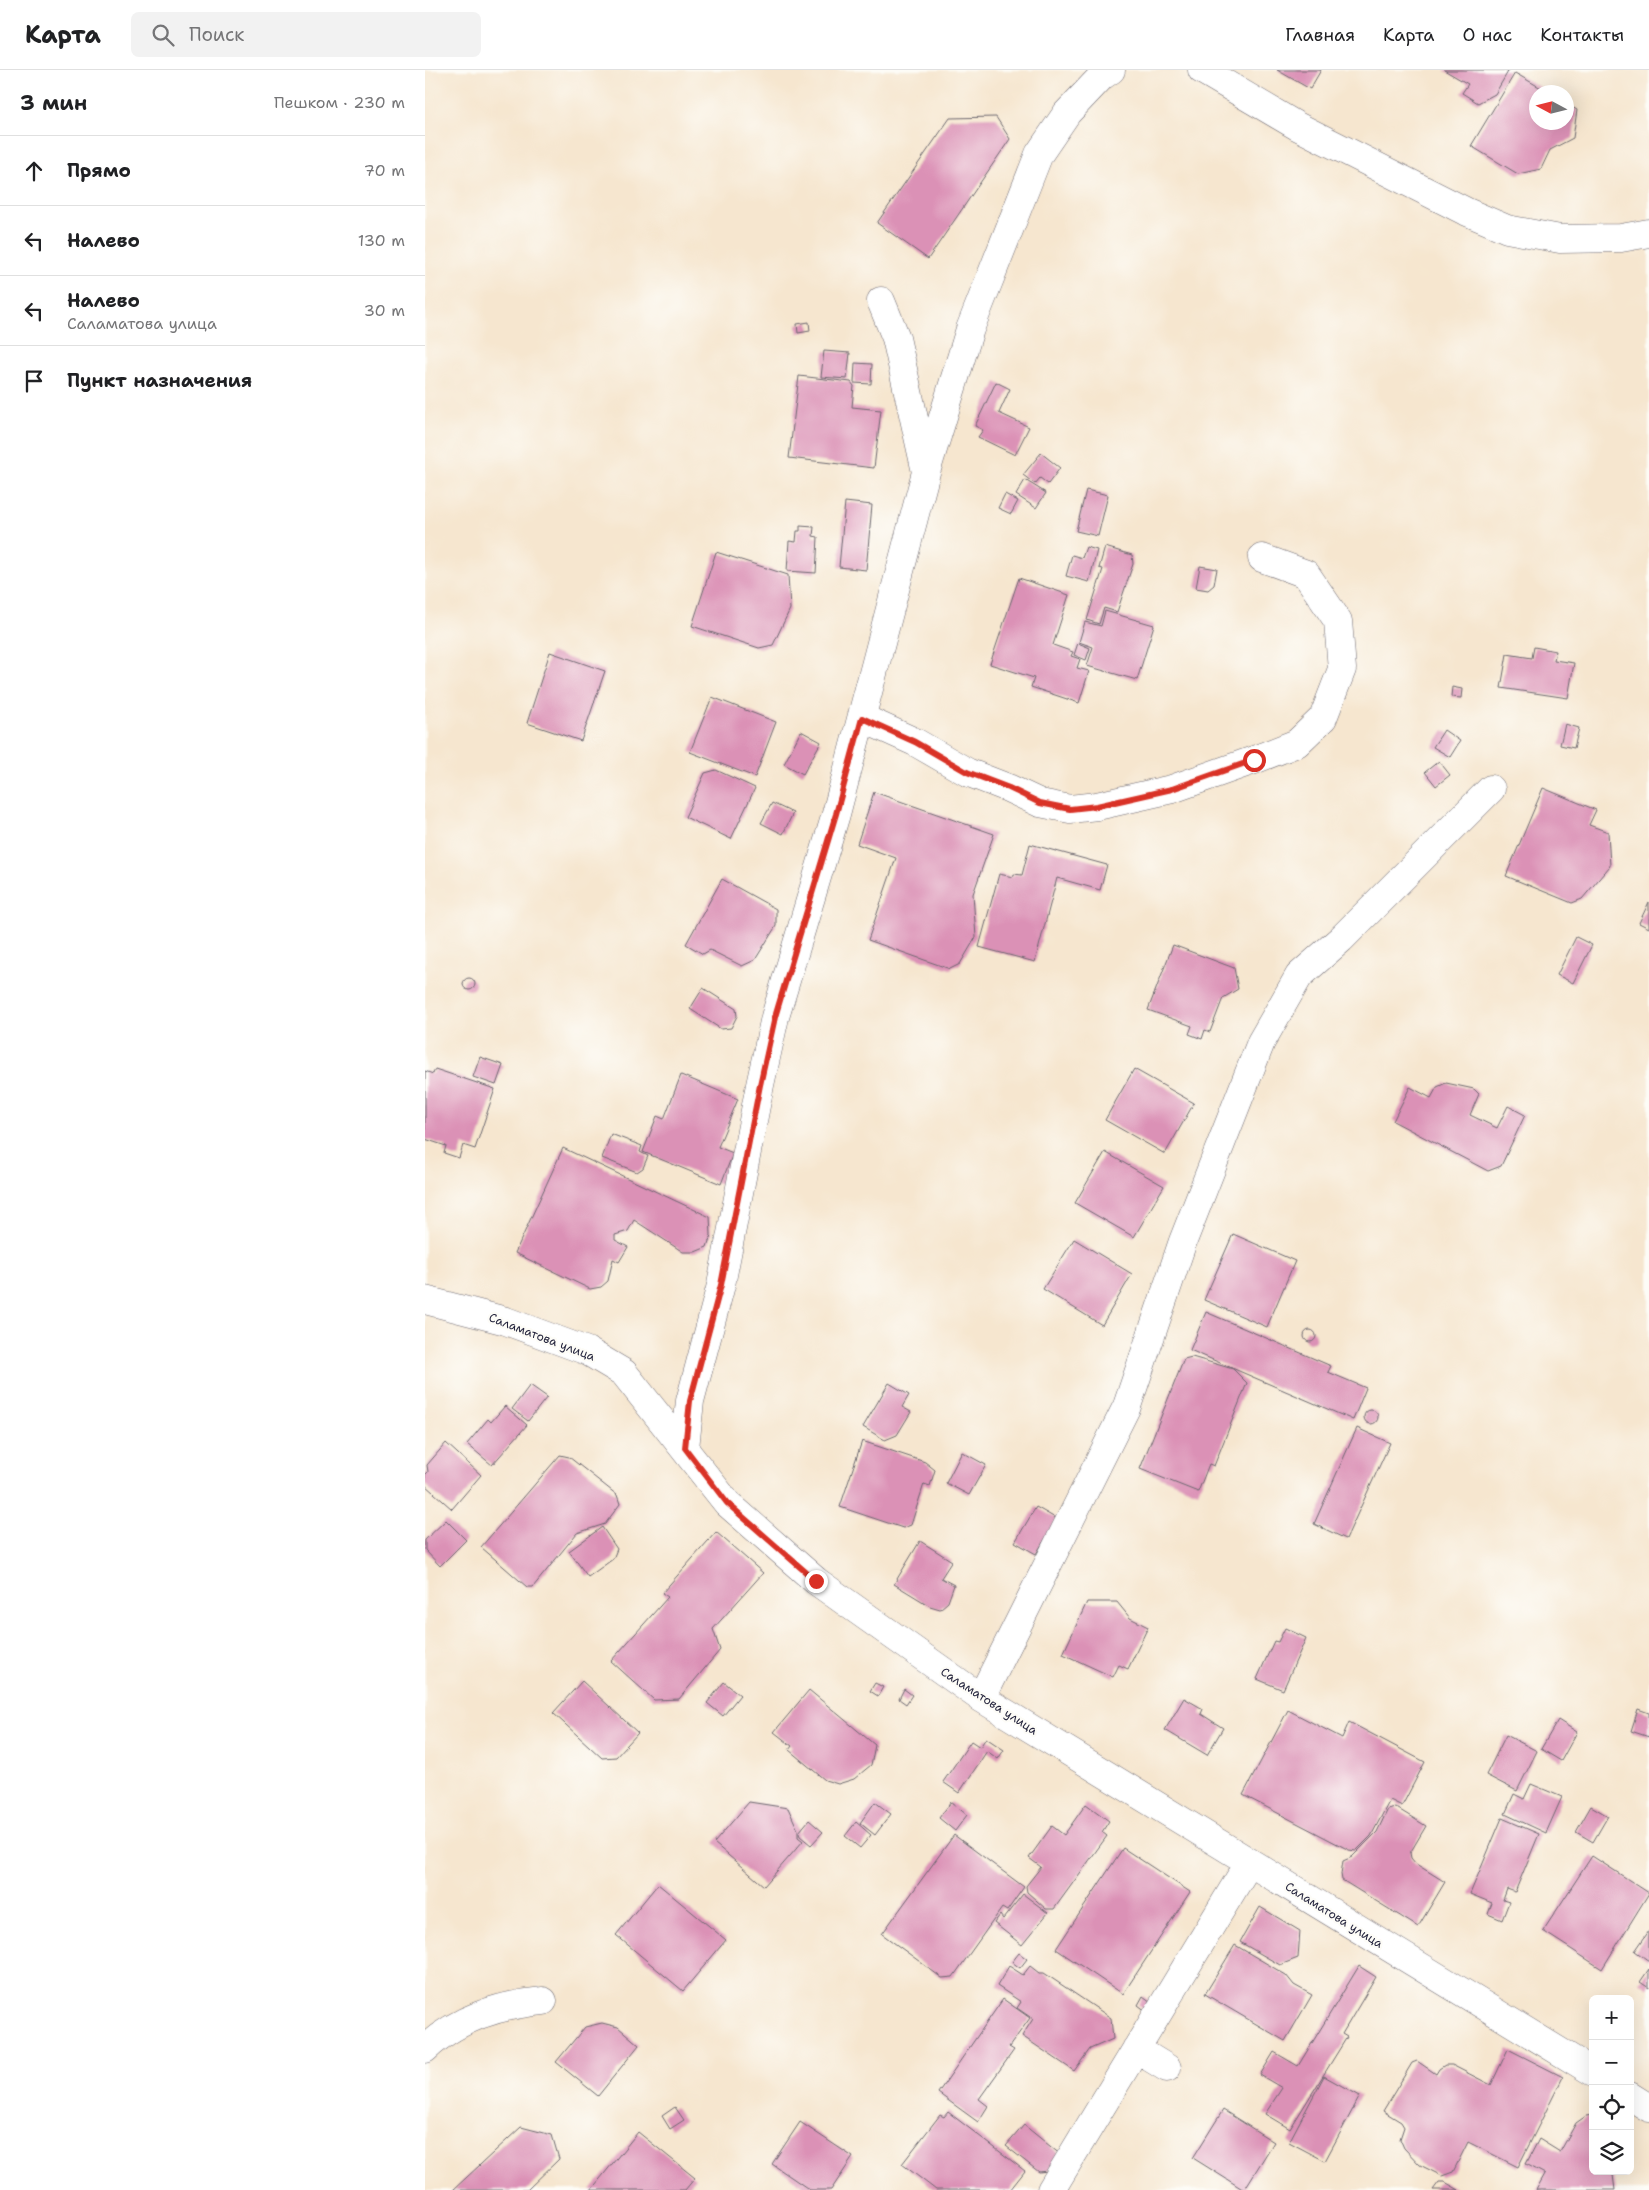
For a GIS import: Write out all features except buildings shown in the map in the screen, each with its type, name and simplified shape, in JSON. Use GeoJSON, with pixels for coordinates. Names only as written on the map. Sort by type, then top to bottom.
{"type":"FeatureCollection","features":[{"type":"Feature","properties":{"kind":"street"},"geometry":{"type":"LineString","coordinates":[[685,1448],[690,1401],[721,1285],[775,1017],[836,814],[927,472],[969,329],[1039,154],[1067,113],[1102,76],[1111,70]]}},
{"type":"Feature","properties":{"kind":"street"},"geometry":{"type":"LineString","coordinates":[[1202,70],[1297,126],[1507,229],[1560,239],[1621,238],[1649,233]]}},
{"type":"Feature","properties":{"kind":"street"},"geometry":{"type":"LineString","coordinates":[[881,302],[896,338],[927,472]]}},
{"type":"Feature","properties":{"kind":"street"},"geometry":{"type":"LineString","coordinates":[[862,718],[915,742],[967,772],[1009,788],[1040,803],[1070,809],[1097,806],[1172,789],[1297,743],[1323,718],[1342,669],[1338,621],[1306,574],[1262,558]]}},
{"type":"Feature","properties":{"kind":"street"},"geometry":{"type":"LineString","coordinates":[[981,1698],[1127,1406],[1183,1241],[1261,1042],[1299,976],[1341,939],[1491,789]]}},
{"type":"Feature","properties":{"kind":"street","name":"Саламатова улица"},"geometry":{"type":"LineString","coordinates":[[425,1300],[506,1321],[587,1352],[624,1373],[727,1503],[816,1581],[981,1698],[1589,2070]]}},
{"type":"Feature","properties":{"kind":"street"},"geometry":{"type":"LineString","coordinates":[[1051,2190],[1249,1863]]}},
{"type":"Feature","properties":{"kind":"street"},"geometry":{"type":"LineString","coordinates":[[425,2049],[439,2036],[477,2016],[524,2003],[543,2001]]}},
{"type":"Feature","properties":{"kind":"street"},"geometry":{"type":"LineString","coordinates":[[1136,2049],[1167,2068]]}},
{"type":"Feature","properties":{"kind":"street"},"geometry":{"type":"LineString","coordinates":[[1634,2099],[1649,2108]]}},
{"type":"Feature","properties":{"kind":"route"},"geometry":{"type":"LineString","coordinates":[[816,1581],[727,1503],[685,1448],[690,1401],[721,1285],[775,1017],[836,814],[862,718],[915,742],[967,772],[1009,788],[1040,803],[1070,809],[1097,806],[1172,789],[1254,760]]}}]}
